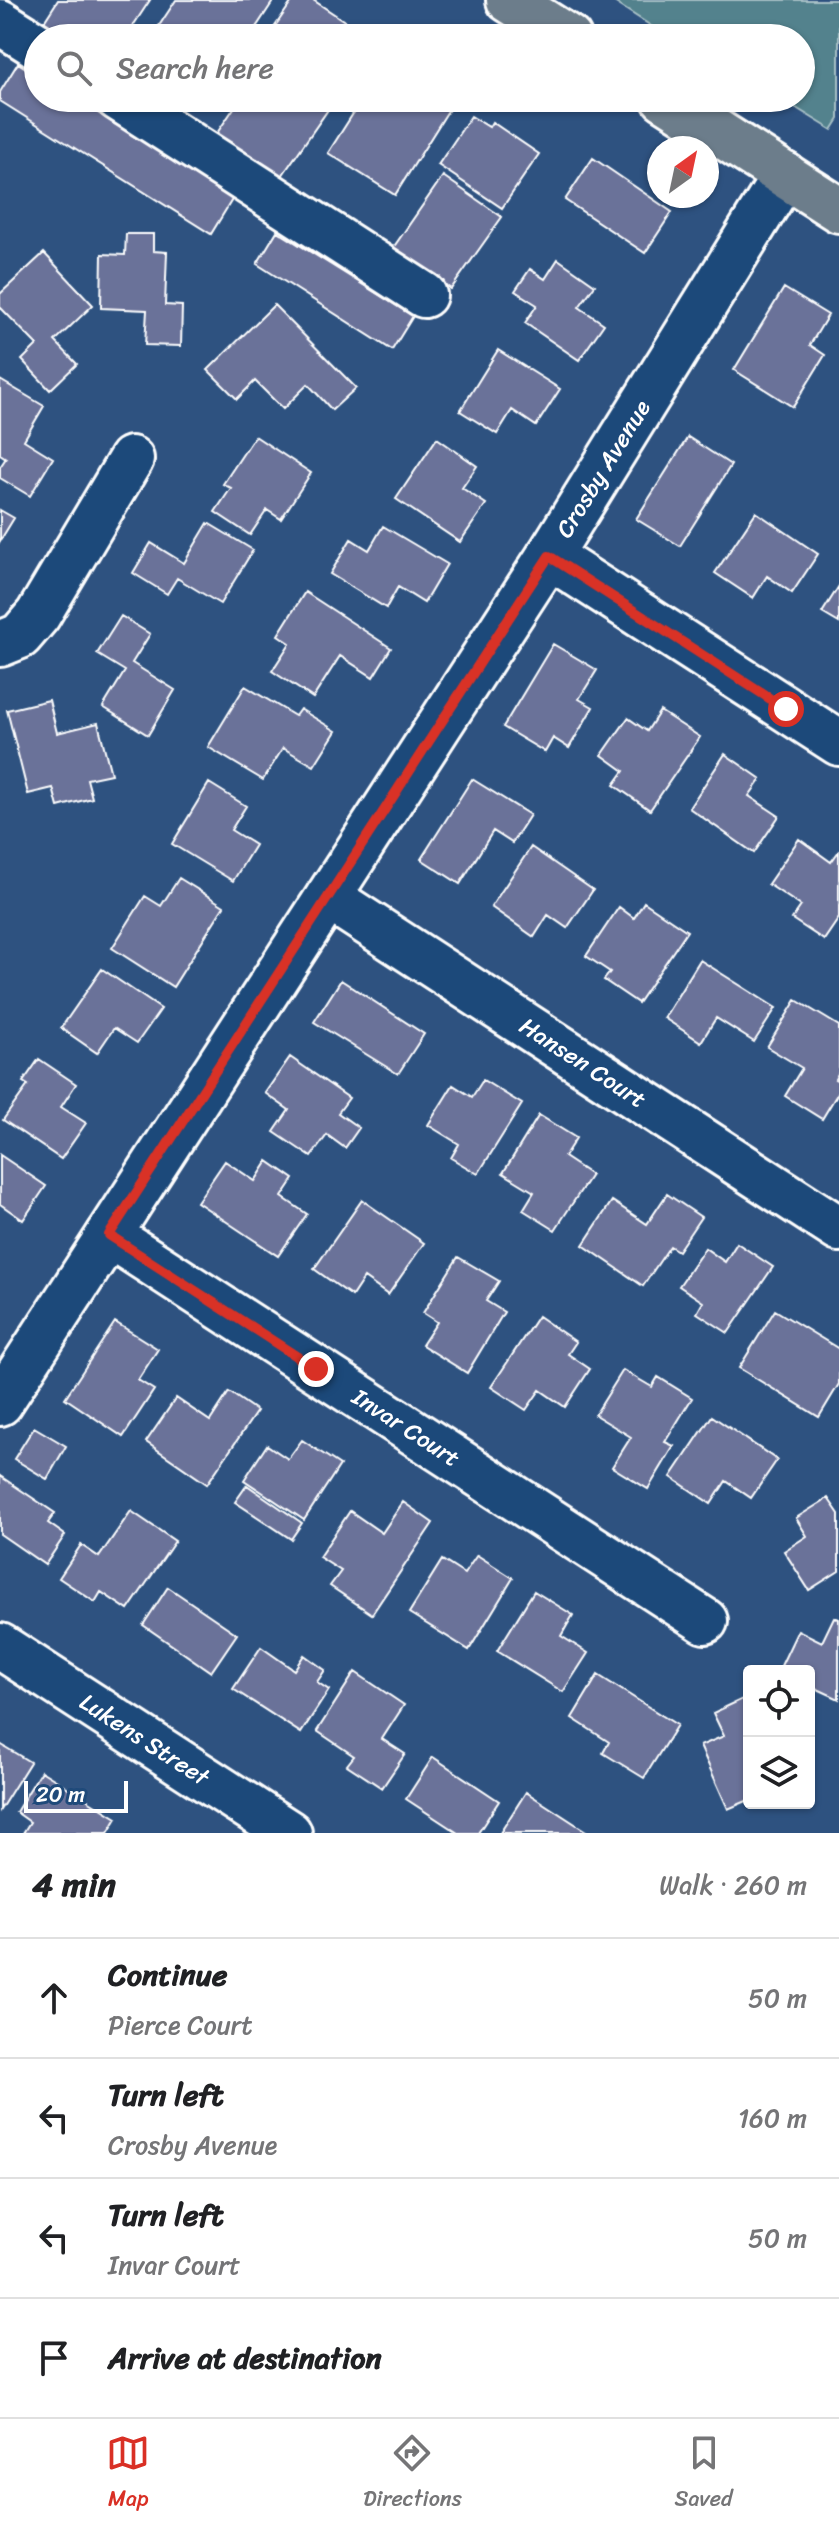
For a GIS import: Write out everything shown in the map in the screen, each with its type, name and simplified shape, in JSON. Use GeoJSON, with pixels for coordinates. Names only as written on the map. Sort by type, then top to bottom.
{"type":"FeatureCollection","features":[{"type":"Feature","properties":{"kind":"main road"},"geometry":{"type":"LineString","coordinates":[[509,0],[547,24]]}},
{"type":"Feature","properties":{"kind":"main road"},"geometry":{"type":"LineString","coordinates":[[686,112],[839,210]]}},
{"type":"Feature","properties":{"kind":"street"},"geometry":{"type":"LineString","coordinates":[[0,22],[24,37]]}},
{"type":"Feature","properties":{"kind":"street"},"geometry":{"type":"LineString","coordinates":[[140,112],[424,295]]}},
{"type":"Feature","properties":{"kind":"street","name":"Crosby Avenue"},"geometry":{"type":"LineString","coordinates":[[0,1403],[549,556],[785,175]]}},
{"type":"Feature","properties":{"kind":"street"},"geometry":{"type":"LineString","coordinates":[[0,644],[20,636],[38,615],[131,459]]}},
{"type":"Feature","properties":{"kind":"street"},"geometry":{"type":"LineString","coordinates":[[549,556],[839,743]]}},
{"type":"Feature","properties":{"kind":"street","name":"Hansen Court"},"geometry":{"type":"LineString","coordinates":[[328,897],[839,1229]]}},
{"type":"Feature","properties":{"kind":"street","name":"Invar Court"},"geometry":{"type":"LineString","coordinates":[[109,1235],[705,1621]]}},
{"type":"Feature","properties":{"kind":"street","name":"Lukens Street"},"geometry":{"type":"LineString","coordinates":[[0,1646],[289,1833]]}},
{"type":"Feature","properties":{"kind":"green space"},"geometry":{"type":"Polygon","coordinates":[[[611,0],[839,0],[839,119],[832,130],[803,112],[815,112],[815,24],[648,24],[611,0]]]}},
{"type":"Feature","properties":{"kind":"building"},"geometry":{"type":"Polygon","coordinates":[[[58,0],[150,0],[134,24],[43,24],[58,0]]]}},
{"type":"Feature","properties":{"kind":"building"},"geometry":{"type":"Polygon","coordinates":[[[176,0],[274,0],[258,24],[160,24],[176,0]]]}},
{"type":"Feature","properties":{"kind":"building"},"geometry":{"type":"Polygon","coordinates":[[[293,0],[313,0],[349,24],[277,24],[293,0]]]}},
{"type":"Feature","properties":{"kind":"building"},"geometry":{"type":"Polygon","coordinates":[[[18,63],[24,67],[24,112],[96,112],[233,198],[211,234],[0,101],[0,92],[18,63]]]}},
{"type":"Feature","properties":{"kind":"building"},"geometry":{"type":"Polygon","coordinates":[[[231,112],[326,112],[277,183],[213,139],[231,112]]]}},
{"type":"Feature","properties":{"kind":"building"},"geometry":{"type":"Polygon","coordinates":[[[354,112],[447,112],[395,195],[328,153],[354,112]]]}},
{"type":"Feature","properties":{"kind":"building"},"geometry":{"type":"Polygon","coordinates":[[[471,116],[489,127],[492,122],[539,154],[502,208],[438,165],[471,116]]]}},
{"type":"Feature","properties":{"kind":"building"},"geometry":{"type":"Polygon","coordinates":[[[593,158],[647,195],[647,208],[666,208],[672,212],[645,253],[565,200],[593,158]]]}},
{"type":"Feature","properties":{"kind":"building"},"geometry":{"type":"Polygon","coordinates":[[[443,176],[502,217],[451,289],[393,248],[443,176]]]}},
{"type":"Feature","properties":{"kind":"building"},"geometry":{"type":"Polygon","coordinates":[[[277,231],[413,316],[392,350],[257,264],[277,231]]]}},
{"type":"Feature","properties":{"kind":"building"},"geometry":{"type":"Polygon","coordinates":[[[126,234],[153,234],[153,251],[167,252],[165,305],[182,306],[181,346],[145,345],[147,310],[101,308],[102,254],[125,255],[126,234]]]}},
{"type":"Feature","properties":{"kind":"building"},"geometry":{"type":"Polygon","coordinates":[[[44,253],[93,305],[55,341],[77,364],[50,390],[22,360],[37,345],[0,307],[0,294],[44,253]]]}},
{"type":"Feature","properties":{"kind":"building"},"geometry":{"type":"Polygon","coordinates":[[[558,259],[595,285],[579,307],[604,324],[579,360],[525,323],[537,305],[515,291],[530,269],[545,279],[558,259]]]}},
{"type":"Feature","properties":{"kind":"building"},"geometry":{"type":"Polygon","coordinates":[[[784,288],[828,315],[810,345],[825,355],[793,407],[734,370],[784,288]]]}},
{"type":"Feature","properties":{"kind":"building"},"geometry":{"type":"Polygon","coordinates":[[[274,305],[356,388],[332,410],[308,384],[283,409],[255,381],[237,399],[208,370],[274,305]]]}},
{"type":"Feature","properties":{"kind":"building"},"geometry":{"type":"Polygon","coordinates":[[[498,350],[560,389],[536,426],[512,410],[497,434],[460,411],[498,350]]]}},
{"type":"Feature","properties":{"kind":"building"},"geometry":{"type":"Polygon","coordinates":[[[0,380],[44,406],[24,440],[53,458],[30,496],[0,478],[0,467],[6,458],[0,454],[0,380]]]}},
{"type":"Feature","properties":{"kind":"building"},"geometry":{"type":"Polygon","coordinates":[[[255,436],[311,473],[281,519],[267,510],[250,535],[215,512],[231,488],[223,484],[255,436]]]}},
{"type":"Feature","properties":{"kind":"building"},"geometry":{"type":"Polygon","coordinates":[[[688,437],[731,465],[680,546],[636,519],[688,437]]]}},
{"type":"Feature","properties":{"kind":"building"},"geometry":{"type":"Polygon","coordinates":[[[437,438],[477,466],[462,488],[486,504],[460,542],[396,499],[437,438]]]}},
{"type":"Feature","properties":{"kind":"building"},"geometry":{"type":"Polygon","coordinates":[[[0,510],[14,518],[0,541],[0,510]]]}},
{"type":"Feature","properties":{"kind":"building"},"geometry":{"type":"Polygon","coordinates":[[[756,512],[818,554],[792,593],[767,576],[753,598],[715,573],[756,512]]]}},
{"type":"Feature","properties":{"kind":"building"},"geometry":{"type":"Polygon","coordinates":[[[208,523],[253,550],[220,604],[177,578],[167,594],[133,573],[151,543],[184,563],[208,523]]]}},
{"type":"Feature","properties":{"kind":"building"},"geometry":{"type":"Polygon","coordinates":[[[383,526],[447,564],[424,603],[398,587],[386,608],[330,574],[351,539],[369,550],[383,526]]]}},
{"type":"Feature","properties":{"kind":"building"},"geometry":{"type":"Polygon","coordinates":[[[839,586],[839,623],[822,613],[839,586]]]}},
{"type":"Feature","properties":{"kind":"building"},"geometry":{"type":"Polygon","coordinates":[[[305,592],[391,648],[373,677],[340,656],[313,698],[272,671],[290,643],[278,635],[305,592]]]}},
{"type":"Feature","properties":{"kind":"building"},"geometry":{"type":"Polygon","coordinates":[[[121,616],[150,634],[132,663],[175,690],[148,735],[103,707],[125,671],[97,654],[121,616]]]}},
{"type":"Feature","properties":{"kind":"building"},"geometry":{"type":"Polygon","coordinates":[[[553,644],[597,670],[579,699],[593,707],[569,748],[553,738],[545,752],[503,727],[553,644]]]}},
{"type":"Feature","properties":{"kind":"building"},"geometry":{"type":"Polygon","coordinates":[[[245,686],[295,716],[300,709],[336,731],[314,766],[283,748],[263,780],[208,747],[245,686]]]}},
{"type":"Feature","properties":{"kind":"building"},"geometry":{"type":"Polygon","coordinates":[[[49,700],[57,733],[98,723],[111,774],[87,779],[92,798],[58,807],[53,788],[28,794],[7,710],[49,700]]]}},
{"type":"Feature","properties":{"kind":"building"},"geometry":{"type":"Polygon","coordinates":[[[660,711],[700,737],[650,810],[614,785],[624,771],[602,755],[628,718],[647,731],[660,711]]]}},
{"type":"Feature","properties":{"kind":"building"},"geometry":{"type":"Polygon","coordinates":[[[725,754],[761,779],[749,796],[779,816],[754,853],[689,808],[725,754]]]}},
{"type":"Feature","properties":{"kind":"building"},"geometry":{"type":"Polygon","coordinates":[[[472,779],[530,815],[512,843],[493,831],[460,884],[421,859],[472,779]]]}},
{"type":"Feature","properties":{"kind":"building"},"geometry":{"type":"Polygon","coordinates":[[[209,783],[246,806],[231,830],[255,845],[233,881],[172,844],[209,783]]]}},
{"type":"Feature","properties":{"kind":"building"},"geometry":{"type":"Polygon","coordinates":[[[799,839],[831,862],[839,851],[839,918],[824,940],[792,919],[801,906],[768,884],[799,839]]]}},
{"type":"Feature","properties":{"kind":"building"},"geometry":{"type":"Polygon","coordinates":[[[531,847],[593,890],[567,928],[548,915],[534,937],[491,907],[531,847]]]}},
{"type":"Feature","properties":{"kind":"building"},"geometry":{"type":"Polygon","coordinates":[[[179,878],[224,906],[173,987],[112,948],[145,896],[161,906],[179,878]]]}},
{"type":"Feature","properties":{"kind":"building"},"geometry":{"type":"Polygon","coordinates":[[[644,902],[687,931],[638,1003],[604,980],[610,972],[586,956],[619,907],[634,918],[644,902]]]}},
{"type":"Feature","properties":{"kind":"building"},"geometry":{"type":"Polygon","coordinates":[[[700,960],[776,1008],[754,1042],[716,1018],[701,1042],[664,1018],[700,960]]]}},
{"type":"Feature","properties":{"kind":"building"},"geometry":{"type":"Polygon","coordinates":[[[102,969],[161,1009],[137,1043],[114,1028],[97,1053],[61,1028],[102,969]]]}},
{"type":"Feature","properties":{"kind":"building"},"geometry":{"type":"Polygon","coordinates":[[[341,980],[424,1034],[398,1074],[314,1022],[341,980]]]}},
{"type":"Feature","properties":{"kind":"building"},"geometry":{"type":"Polygon","coordinates":[[[796,1000],[839,1026],[839,1072],[835,1079],[839,1081],[839,1091],[822,1119],[785,1096],[802,1068],[767,1047],[796,1000]]]}},
{"type":"Feature","properties":{"kind":"building"},"geometry":{"type":"Polygon","coordinates":[[[290,1057],[349,1098],[338,1113],[359,1128],[345,1148],[327,1135],[311,1157],[274,1132],[289,1110],[265,1093],[290,1057]]]}},
{"type":"Feature","properties":{"kind":"building"},"geometry":{"type":"Polygon","coordinates":[[[39,1059],[76,1084],[61,1107],[86,1123],[61,1159],[3,1120],[28,1085],[23,1082],[39,1059]]]}},
{"type":"Feature","properties":{"kind":"building"},"geometry":{"type":"Polygon","coordinates":[[[483,1080],[522,1104],[478,1174],[451,1158],[459,1144],[428,1125],[453,1085],[472,1097],[483,1080]]]}},
{"type":"Feature","properties":{"kind":"building"},"geometry":{"type":"Polygon","coordinates":[[[539,1115],[576,1138],[564,1157],[591,1175],[555,1230],[523,1210],[534,1192],[503,1173],[539,1115]]]}},
{"type":"Feature","properties":{"kind":"building"},"geometry":{"type":"Polygon","coordinates":[[[0,1155],[46,1186],[23,1220],[0,1204],[0,1155]]]}},
{"type":"Feature","properties":{"kind":"building"},"geometry":{"type":"Polygon","coordinates":[[[225,1161],[255,1181],[268,1161],[294,1179],[282,1197],[307,1214],[278,1256],[197,1202],[225,1161]]]}},
{"type":"Feature","properties":{"kind":"building"},"geometry":{"type":"Polygon","coordinates":[[[667,1194],[701,1217],[678,1251],[670,1246],[643,1286],[583,1245],[612,1201],[647,1224],[667,1194]]]}},
{"type":"Feature","properties":{"kind":"building"},"geometry":{"type":"Polygon","coordinates":[[[362,1200],[424,1243],[388,1295],[364,1278],[352,1296],[314,1269],[362,1200]]]}},
{"type":"Feature","properties":{"kind":"building"},"geometry":{"type":"Polygon","coordinates":[[[737,1243],[773,1267],[728,1333],[697,1313],[703,1302],[679,1286],[705,1248],[725,1262],[737,1243]]]}},
{"type":"Feature","properties":{"kind":"building"},"geometry":{"type":"Polygon","coordinates":[[[458,1257],[499,1281],[486,1301],[504,1312],[467,1373],[422,1345],[437,1322],[423,1313],[458,1257]]]}},
{"type":"Feature","properties":{"kind":"building"},"geometry":{"type":"Polygon","coordinates":[[[775,1310],[839,1349],[839,1384],[819,1417],[739,1368],[775,1310]]]}},
{"type":"Feature","properties":{"kind":"building"},"geometry":{"type":"Polygon","coordinates":[[[538,1316],[576,1342],[568,1354],[590,1369],[565,1407],[540,1390],[526,1410],[491,1387],[538,1316]]]}},
{"type":"Feature","properties":{"kind":"building"},"geometry":{"type":"Polygon","coordinates":[[[115,1322],[158,1349],[138,1380],[154,1390],[123,1437],[65,1398],[115,1322]]]}},
{"type":"Feature","properties":{"kind":"building"},"geometry":{"type":"Polygon","coordinates":[[[623,1370],[652,1387],[658,1377],[692,1398],[665,1442],[674,1446],[648,1489],[612,1467],[631,1437],[595,1415],[623,1370]]]}},
{"type":"Feature","properties":{"kind":"building"},"geometry":{"type":"Polygon","coordinates":[[[229,1392],[257,1411],[207,1484],[146,1442],[176,1398],[210,1421],[229,1392]]]}},
{"type":"Feature","properties":{"kind":"building"},"geometry":{"type":"Polygon","coordinates":[[[712,1416],[777,1460],[751,1498],[726,1481],[711,1504],[671,1477],[712,1416]]]}},
{"type":"Feature","properties":{"kind":"building"},"geometry":{"type":"Polygon","coordinates":[[[34,1427],[66,1446],[47,1479],[14,1459],[34,1427]]]}},
{"type":"Feature","properties":{"kind":"building"},"geometry":{"type":"Polygon","coordinates":[[[302,1440],[340,1465],[304,1520],[244,1480],[267,1445],[288,1459],[302,1440]]]}},
{"type":"Feature","properties":{"kind":"building"},"geometry":{"type":"Polygon","coordinates":[[[0,1476],[55,1513],[48,1523],[65,1535],[45,1565],[0,1534],[0,1476]]]}},
{"type":"Feature","properties":{"kind":"building"},"geometry":{"type":"Polygon","coordinates":[[[247,1485],[302,1523],[291,1539],[235,1502],[247,1485]]]}},
{"type":"Feature","properties":{"kind":"building"},"geometry":{"type":"Polygon","coordinates":[[[828,1498],[839,1514],[839,1571],[809,1590],[784,1551],[807,1536],[796,1518],[828,1498]]]}},
{"type":"Feature","properties":{"kind":"building"},"geometry":{"type":"Polygon","coordinates":[[[403,1502],[433,1523],[372,1614],[330,1586],[341,1571],[319,1557],[350,1511],[382,1533],[403,1502]]]}},
{"type":"Feature","properties":{"kind":"building"},"geometry":{"type":"Polygon","coordinates":[[[131,1511],[175,1541],[128,1610],[101,1592],[95,1602],[59,1578],[81,1545],[99,1557],[131,1511]]]}},
{"type":"Feature","properties":{"kind":"building"},"geometry":{"type":"Polygon","coordinates":[[[477,1555],[513,1578],[469,1650],[409,1613],[442,1560],[464,1574],[477,1555]]]}},
{"type":"Feature","properties":{"kind":"building"},"geometry":{"type":"Polygon","coordinates":[[[168,1587],[237,1634],[211,1672],[143,1625],[168,1587]]]}},
{"type":"Feature","properties":{"kind":"building"},"geometry":{"type":"Polygon","coordinates":[[[534,1591],[573,1615],[561,1636],[588,1653],[563,1692],[497,1651],[534,1591]]]}},
{"type":"Feature","properties":{"kind":"building"},"geometry":{"type":"Polygon","coordinates":[[[834,1617],[839,1619],[839,1699],[815,1688],[815,1665],[781,1665],[798,1630],[822,1642],[834,1617]]]}},
{"type":"Feature","properties":{"kind":"building"},"geometry":{"type":"Polygon","coordinates":[[[261,1647],[294,1670],[304,1655],[325,1670],[317,1682],[329,1690],[301,1733],[233,1689],[261,1647]]]}},
{"type":"Feature","properties":{"kind":"building"},"geometry":{"type":"Polygon","coordinates":[[[355,1672],[404,1705],[382,1739],[405,1754],[382,1788],[347,1765],[354,1756],[317,1731],[355,1672]]]}},
{"type":"Feature","properties":{"kind":"building"},"geometry":{"type":"Polygon","coordinates":[[[598,1675],[677,1725],[644,1778],[603,1753],[609,1742],[572,1718],[598,1675]]]}},
{"type":"Feature","properties":{"kind":"building"},"geometry":{"type":"Polygon","coordinates":[[[743,1699],[743,1803],[728,1809],[700,1746],[724,1736],[713,1713],[743,1699]]]}},
{"type":"Feature","properties":{"kind":"building"},"geometry":{"type":"Polygon","coordinates":[[[0,1744],[30,1762],[0,1810],[0,1744]]]}},
{"type":"Feature","properties":{"kind":"building"},"geometry":{"type":"Polygon","coordinates":[[[433,1757],[499,1801],[478,1833],[458,1833],[406,1799],[433,1757]]]}},
{"type":"Feature","properties":{"kind":"building"},"geometry":{"type":"Polygon","coordinates":[[[41,1771],[117,1818],[108,1833],[23,1833],[30,1822],[16,1812],[41,1771]]]}},
{"type":"Feature","properties":{"kind":"building"},"geometry":{"type":"Polygon","coordinates":[[[526,1792],[589,1833],[500,1833],[526,1792]]]}},
{"type":"Feature","properties":{"kind":"route"},"geometry":{"type":"LineString","coordinates":[[316,1369],[109,1235],[549,556],[786,709]]}}]}
